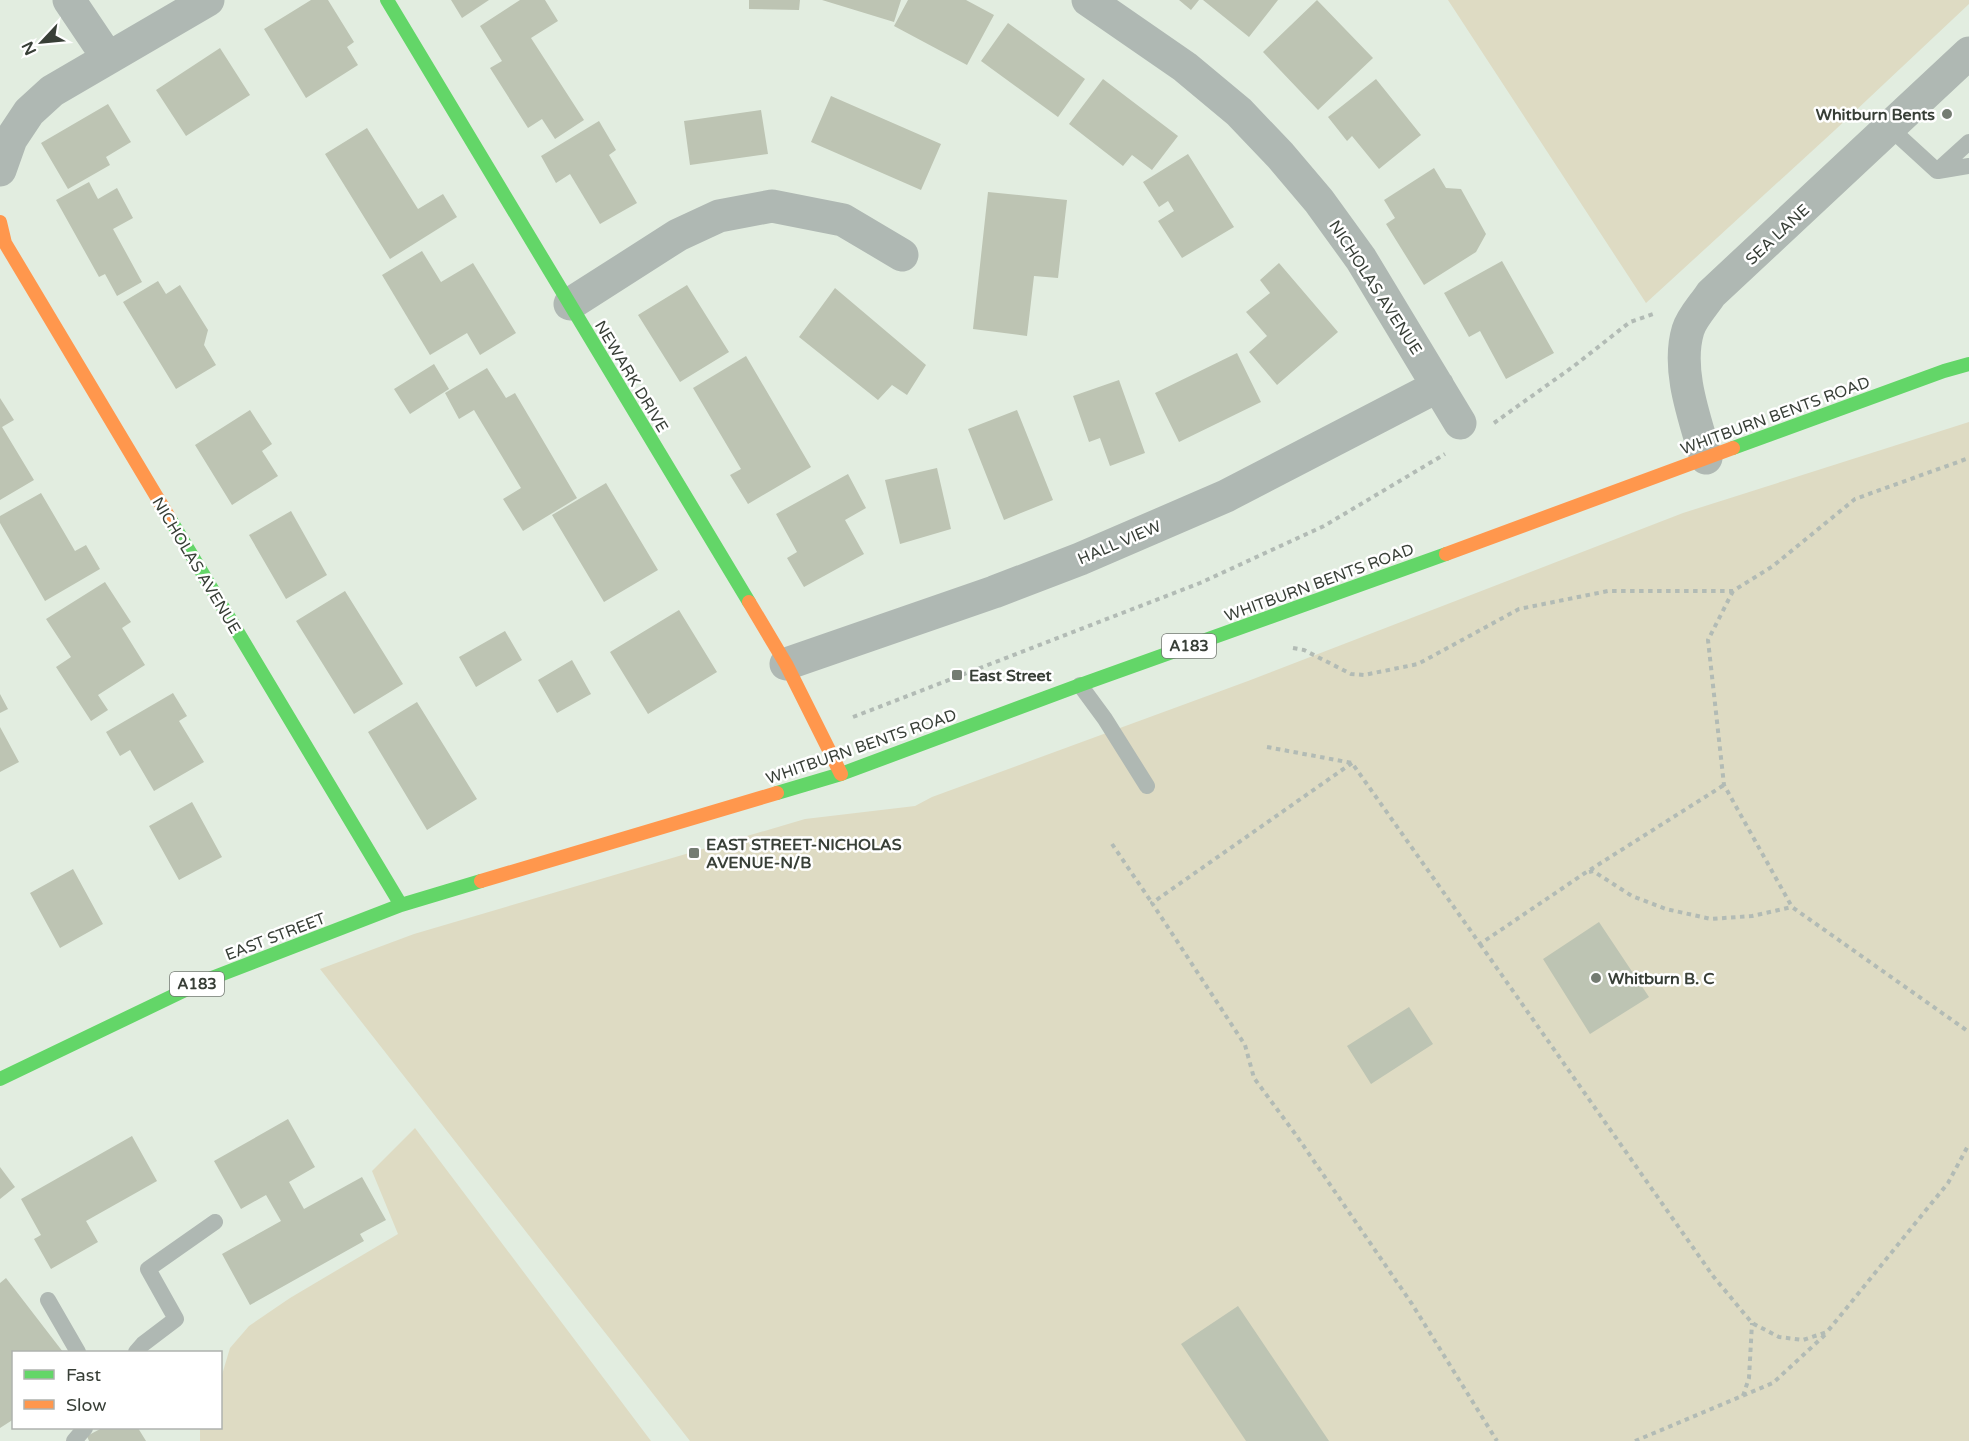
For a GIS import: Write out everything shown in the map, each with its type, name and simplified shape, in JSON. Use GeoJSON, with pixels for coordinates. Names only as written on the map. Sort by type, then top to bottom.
{"type":"FeatureCollection","features":[{"type":"Feature","properties":{"kind":"main road","name":"NEWARK DRIVE"},"geometry":{"type":"LineString","coordinates":[[387,0],[786,664],[841,774]]}},
{"type":"Feature","properties":{"kind":"main road","name":"NICHOLAS AVENUE"},"geometry":{"type":"LineString","coordinates":[[0,222],[5,243],[401,905]]}},
{"type":"Feature","properties":{"kind":"main road","name":"WHITBURN BENTS ROAD"},"geometry":{"type":"LineString","coordinates":[[401,905],[841,774],[1080,685],[1237,630],[1944,371],[1969,364]]}},
{"type":"Feature","properties":{"kind":"main road","name":"EAST STREET"},"geometry":{"type":"LineString","coordinates":[[0,1079],[204,981],[401,905]]}},
{"type":"Feature","properties":{"kind":"street"},"geometry":{"type":"LineString","coordinates":[[69,0],[108,58]]}},
{"type":"Feature","properties":{"kind":"street"},"geometry":{"type":"LineString","coordinates":[[0,170],[11,139],[29,112],[52,91],[208,0]]}},
{"type":"Feature","properties":{"kind":"street","name":"NICHOLAS AVENUE"},"geometry":{"type":"LineString","coordinates":[[1088,0],[1185,67],[1239,112],[1280,155],[1319,201],[1361,259],[1438,386],[1475,424]]}},
{"type":"Feature","properties":{"kind":"street","name":"SEA LANE"},"geometry":{"type":"LineString","coordinates":[[1706,458],[1692,408],[1683,357],[1689,327],[1711,294],[1969,53]]}},
{"type":"Feature","properties":{"kind":"street"},"geometry":{"type":"LineString","coordinates":[[570,304],[678,235],[719,216],[772,206],[843,220],[902,255]]}},
{"type":"Feature","properties":{"kind":"street","name":"HALL VIEW"},"geometry":{"type":"LineString","coordinates":[[786,664],[994,592],[1080,559],[1226,496],[1438,386]]}},
{"type":"Feature","properties":{"kind":"lane"},"geometry":{"type":"LineString","coordinates":[[1890,128],[1937,171]]}},
{"type":"Feature","properties":{"kind":"lane"},"geometry":{"type":"LineString","coordinates":[[1937,171],[1969,142]]}},
{"type":"Feature","properties":{"kind":"lane"},"geometry":{"type":"LineString","coordinates":[[1937,171],[1969,166]]}},
{"type":"Feature","properties":{"kind":"lane"},"geometry":{"type":"LineString","coordinates":[[1080,685],[1105,719],[1147,786]]}},
{"type":"Feature","properties":{"kind":"lane"},"geometry":{"type":"LineString","coordinates":[[138,1351],[143,1344],[176,1319],[148,1269],[215,1222]]}},
{"type":"Feature","properties":{"kind":"lane"},"geometry":{"type":"LineString","coordinates":[[48,1300],[77,1351]]}},
{"type":"Feature","properties":{"kind":"lane"},"geometry":{"type":"LineString","coordinates":[[74,1441],[84,1429]]}},
{"type":"Feature","properties":{"kind":"path"},"geometry":{"type":"LineString","coordinates":[[1475,424],[1574,366],[1630,322],[1658,312],[1671,315],[1689,327]]}},
{"type":"Feature","properties":{"kind":"path"},"geometry":{"type":"LineString","coordinates":[[819,729],[1200,584],[1324,526],[1448,453]]}},
{"type":"Feature","properties":{"kind":"path"},"geometry":{"type":"LineString","coordinates":[[1969,458],[1855,499],[1773,566],[1733,591],[1708,640],[1724,785],[1792,907],[1969,1032]]}},
{"type":"Feature","properties":{"kind":"path"},"geometry":{"type":"LineString","coordinates":[[1237,630],[1273,645],[1304,650],[1351,674],[1364,675],[1418,664],[1519,609],[1608,591],[1733,591]]}},
{"type":"Feature","properties":{"kind":"path"},"geometry":{"type":"LineString","coordinates":[[1267,747],[1352,763],[1713,1276],[1752,1323],[1779,1337],[1786,1338],[1803,1340],[1827,1332]]}},
{"type":"Feature","properties":{"kind":"path"},"geometry":{"type":"LineString","coordinates":[[1152,903],[1352,763]]}},
{"type":"Feature","properties":{"kind":"path"},"geometry":{"type":"LineString","coordinates":[[1479,944],[1585,873],[1724,785]]}},
{"type":"Feature","properties":{"kind":"path"},"geometry":{"type":"LineString","coordinates":[[1112,844],[1245,1045],[1254,1078],[1412,1304],[1497,1441]]}},
{"type":"Feature","properties":{"kind":"path"},"geometry":{"type":"LineString","coordinates":[[1585,873],[1593,871],[1632,896],[1666,909],[1710,919],[1752,916],[1792,907]]}},
{"type":"Feature","properties":{"kind":"path"},"geometry":{"type":"LineString","coordinates":[[1635,1441],[1773,1383],[1827,1332],[1948,1183],[1969,1144]]}},
{"type":"Feature","properties":{"kind":"path"},"geometry":{"type":"LineString","coordinates":[[1743,1396],[1749,1378],[1752,1323]]}},
{"type":"Feature","properties":{"kind":"shaded area"},"geometry":{"type":"Polygon","coordinates":[[[1448,0],[1969,0],[1969,4],[1646,303],[1448,0]]]}},
{"type":"Feature","properties":{"kind":"shaded area"},"geometry":{"type":"Polygon","coordinates":[[[1969,422],[1969,1441],[690,1441],[320,969],[414,934],[805,819],[915,806],[932,797],[1248,681],[1683,513],[1969,422]]]}},
{"type":"Feature","properties":{"kind":"shaded area"},"geometry":{"type":"Polygon","coordinates":[[[415,1128],[651,1441],[200,1441],[200,1429],[222,1429],[222,1375],[230,1348],[249,1326],[290,1298],[398,1234],[372,1171],[415,1128]]]}},
{"type":"Feature","properties":{"kind":"building"},"geometry":{"type":"Polygon","coordinates":[[[311,0],[328,0],[354,42],[347,47],[358,65],[306,98],[264,29],[311,0]]]}},
{"type":"Feature","properties":{"kind":"building"},"geometry":{"type":"Polygon","coordinates":[[[451,0],[489,0],[462,18],[451,0]]]}},
{"type":"Feature","properties":{"kind":"building"},"geometry":{"type":"Polygon","coordinates":[[[520,0],[545,0],[558,21],[531,38],[584,120],[555,139],[542,119],[528,128],[490,68],[502,61],[480,26],[520,0]]]}},
{"type":"Feature","properties":{"kind":"building"},"geometry":{"type":"Polygon","coordinates":[[[749,0],[800,0],[799,10],[749,9],[749,0]]]}},
{"type":"Feature","properties":{"kind":"building"},"geometry":{"type":"Polygon","coordinates":[[[822,0],[901,0],[894,22],[822,0]]]}},
{"type":"Feature","properties":{"kind":"building"},"geometry":{"type":"Polygon","coordinates":[[[908,0],[966,0],[994,15],[967,65],[894,26],[908,0]]]}},
{"type":"Feature","properties":{"kind":"building"},"geometry":{"type":"Polygon","coordinates":[[[1179,0],[1199,0],[1191,10],[1179,0]]]}},
{"type":"Feature","properties":{"kind":"building"},"geometry":{"type":"Polygon","coordinates":[[[1203,0],[1278,0],[1249,37],[1203,0]]]}},
{"type":"Feature","properties":{"kind":"building"},"geometry":{"type":"Polygon","coordinates":[[[1317,0],[1373,58],[1318,110],[1263,52],[1317,0]]]}},
{"type":"Feature","properties":{"kind":"building"},"geometry":{"type":"Polygon","coordinates":[[[1008,23],[1085,79],[1058,117],[981,61],[1008,23]]]}},
{"type":"Feature","properties":{"kind":"building"},"geometry":{"type":"Polygon","coordinates":[[[220,48],[250,95],[186,136],[156,90],[220,48]]]}},
{"type":"Feature","properties":{"kind":"building"},"geometry":{"type":"Polygon","coordinates":[[[1103,79],[1178,136],[1152,170],[1132,155],[1123,166],[1069,124],[1103,79]]]}},
{"type":"Feature","properties":{"kind":"building"},"geometry":{"type":"Polygon","coordinates":[[[1376,79],[1421,135],[1379,169],[1352,136],[1347,141],[1328,117],[1376,79]]]}},
{"type":"Feature","properties":{"kind":"building"},"geometry":{"type":"Polygon","coordinates":[[[831,96],[941,144],[921,190],[811,142],[831,96]]]}},
{"type":"Feature","properties":{"kind":"building"},"geometry":{"type":"Polygon","coordinates":[[[108,104],[131,142],[106,157],[110,165],[68,189],[41,143],[108,104]]]}},
{"type":"Feature","properties":{"kind":"building"},"geometry":{"type":"Polygon","coordinates":[[[761,110],[768,154],[690,165],[684,121],[761,110]]]}},
{"type":"Feature","properties":{"kind":"building"},"geometry":{"type":"Polygon","coordinates":[[[599,121],[616,150],[609,155],[637,203],[600,224],[570,174],[556,183],[541,156],[599,121]]]}},
{"type":"Feature","properties":{"kind":"building"},"geometry":{"type":"Polygon","coordinates":[[[367,128],[418,209],[443,194],[457,217],[390,259],[325,154],[367,128]]]}},
{"type":"Feature","properties":{"kind":"building"},"geometry":{"type":"Polygon","coordinates":[[[1188,154],[1234,227],[1182,258],[1158,221],[1174,211],[1168,201],[1159,207],[1143,182],[1188,154]]]}},
{"type":"Feature","properties":{"kind":"building"},"geometry":{"type":"Polygon","coordinates":[[[1434,168],[1446,188],[1461,189],[1486,234],[1476,252],[1424,285],[1386,224],[1395,218],[1384,200],[1434,168]]]}},
{"type":"Feature","properties":{"kind":"building"},"geometry":{"type":"Polygon","coordinates":[[[89,182],[98,199],[117,188],[133,218],[113,229],[142,282],[117,296],[105,274],[99,277],[56,200],[89,182]]]}},
{"type":"Feature","properties":{"kind":"building"},"geometry":{"type":"Polygon","coordinates":[[[988,192],[1067,200],[1058,278],[1034,276],[1027,336],[973,329],[988,192]]]}},
{"type":"Feature","properties":{"kind":"building"},"geometry":{"type":"Polygon","coordinates":[[[422,251],[441,282],[473,263],[516,333],[480,355],[467,333],[430,355],[382,275],[422,251]]]}},
{"type":"Feature","properties":{"kind":"building"},"geometry":{"type":"Polygon","coordinates":[[[1502,261],[1554,353],[1506,379],[1480,331],[1469,337],[1444,293],[1502,261]]]}},
{"type":"Feature","properties":{"kind":"building"},"geometry":{"type":"Polygon","coordinates":[[[1279,263],[1338,332],[1277,385],[1249,352],[1267,336],[1246,312],[1270,293],[1260,280],[1279,263]]]}},
{"type":"Feature","properties":{"kind":"building"},"geometry":{"type":"Polygon","coordinates":[[[158,281],[166,294],[180,285],[208,330],[204,345],[216,365],[176,389],[123,302],[158,281]]]}},
{"type":"Feature","properties":{"kind":"building"},"geometry":{"type":"Polygon","coordinates":[[[687,285],[729,352],[680,382],[638,315],[687,285]]]}},
{"type":"Feature","properties":{"kind":"building"},"geometry":{"type":"Polygon","coordinates":[[[835,288],[926,365],[907,395],[892,385],[878,400],[799,337],[835,288]]]}},
{"type":"Feature","properties":{"kind":"building"},"geometry":{"type":"Polygon","coordinates":[[[1237,353],[1261,402],[1179,442],[1155,393],[1237,353]]]}},
{"type":"Feature","properties":{"kind":"building"},"geometry":{"type":"Polygon","coordinates":[[[746,356],[811,467],[748,504],[730,475],[741,469],[693,388],[746,356]]]}},
{"type":"Feature","properties":{"kind":"building"},"geometry":{"type":"Polygon","coordinates":[[[434,364],[449,389],[410,414],[394,389],[434,364]]]}},
{"type":"Feature","properties":{"kind":"building"},"geometry":{"type":"Polygon","coordinates":[[[487,368],[506,398],[515,393],[577,498],[523,531],[503,499],[521,488],[474,410],[459,419],[445,393],[487,368]]]}},
{"type":"Feature","properties":{"kind":"building"},"geometry":{"type":"Polygon","coordinates":[[[1119,380],[1145,453],[1110,466],[1100,438],[1089,442],[1073,396],[1119,380]]]}},
{"type":"Feature","properties":{"kind":"building"},"geometry":{"type":"Polygon","coordinates":[[[0,398],[14,420],[2,427],[34,480],[0,500],[0,398]]]}},
{"type":"Feature","properties":{"kind":"building"},"geometry":{"type":"Polygon","coordinates":[[[250,410],[272,444],[262,451],[278,476],[232,505],[195,445],[250,410]]]}},
{"type":"Feature","properties":{"kind":"building"},"geometry":{"type":"Polygon","coordinates":[[[1017,410],[1053,500],[1004,520],[968,429],[1017,410]]]}},
{"type":"Feature","properties":{"kind":"building"},"geometry":{"type":"Polygon","coordinates":[[[937,468],[951,529],[900,544],[885,480],[937,468]]]}},
{"type":"Feature","properties":{"kind":"building"},"geometry":{"type":"Polygon","coordinates":[[[848,474],[866,508],[845,520],[864,554],[804,587],[787,558],[797,552],[776,514],[848,474]]]}},
{"type":"Feature","properties":{"kind":"building"},"geometry":{"type":"Polygon","coordinates":[[[606,483],[658,570],[604,602],[552,515],[606,483]]]}},
{"type":"Feature","properties":{"kind":"building"},"geometry":{"type":"Polygon","coordinates":[[[41,493],[75,551],[86,545],[100,569],[45,601],[0,523],[0,516],[41,493]]]}},
{"type":"Feature","properties":{"kind":"building"},"geometry":{"type":"Polygon","coordinates":[[[291,511],[327,575],[286,599],[249,535],[291,511]]]}},
{"type":"Feature","properties":{"kind":"building"},"geometry":{"type":"Polygon","coordinates":[[[105,582],[131,622],[122,628],[145,665],[98,695],[108,710],[91,721],[56,667],[71,657],[46,619],[105,582]]]}},
{"type":"Feature","properties":{"kind":"building"},"geometry":{"type":"Polygon","coordinates":[[[345,591],[403,684],[354,714],[296,621],[345,591]]]}},
{"type":"Feature","properties":{"kind":"building"},"geometry":{"type":"Polygon","coordinates":[[[679,610],[717,672],[648,714],[610,652],[679,610]]]}},
{"type":"Feature","properties":{"kind":"building"},"geometry":{"type":"Polygon","coordinates":[[[505,631],[522,660],[476,687],[459,657],[505,631]]]}},
{"type":"Feature","properties":{"kind":"building"},"geometry":{"type":"Polygon","coordinates":[[[572,660],[591,694],[557,713],[538,680],[572,660]]]}},
{"type":"Feature","properties":{"kind":"building"},"geometry":{"type":"Polygon","coordinates":[[[173,693],[187,716],[179,721],[204,762],[154,791],[130,750],[120,756],[106,732],[173,693]]]}},
{"type":"Feature","properties":{"kind":"building"},"geometry":{"type":"Polygon","coordinates":[[[0,694],[8,709],[0,713],[0,694]]]}},
{"type":"Feature","properties":{"kind":"building"},"geometry":{"type":"Polygon","coordinates":[[[417,702],[477,799],[427,830],[368,732],[417,702]]]}},
{"type":"Feature","properties":{"kind":"building"},"geometry":{"type":"Polygon","coordinates":[[[0,727],[19,762],[0,772],[0,727]]]}},
{"type":"Feature","properties":{"kind":"building"},"geometry":{"type":"Polygon","coordinates":[[[192,802],[222,857],[179,880],[149,826],[192,802]]]}},
{"type":"Feature","properties":{"kind":"building"},"geometry":{"type":"Polygon","coordinates":[[[73,869],[103,924],[60,948],[30,893],[73,869]]]}},
{"type":"Feature","properties":{"kind":"building","name":"Whitburn B. C"},"geometry":{"type":"Polygon","coordinates":[[[1599,922],[1649,997],[1590,1034],[1543,959],[1599,922]]]}},
{"type":"Feature","properties":{"kind":"building"},"geometry":{"type":"Polygon","coordinates":[[[1409,1007],[1433,1044],[1371,1084],[1347,1046],[1409,1007]]]}},
{"type":"Feature","properties":{"kind":"building"},"geometry":{"type":"Polygon","coordinates":[[[288,1119],[315,1167],[289,1182],[304,1209],[362,1177],[386,1220],[360,1234],[364,1241],[250,1305],[222,1254],[281,1221],[266,1195],[241,1209],[214,1161],[288,1119]]]}},
{"type":"Feature","properties":{"kind":"building"},"geometry":{"type":"Polygon","coordinates":[[[132,1136],[157,1181],[86,1221],[98,1242],[51,1269],[34,1239],[41,1235],[21,1199],[132,1136]]]}},
{"type":"Feature","properties":{"kind":"building"},"geometry":{"type":"Polygon","coordinates":[[[0,1167],[15,1187],[0,1199],[0,1167]]]}},
{"type":"Feature","properties":{"kind":"building"},"geometry":{"type":"Polygon","coordinates":[[[6,1278],[62,1351],[12,1351],[12,1420],[0,1428],[0,1283],[6,1278]]]}},
{"type":"Feature","properties":{"kind":"building"},"geometry":{"type":"Polygon","coordinates":[[[1238,1306],[1329,1441],[1246,1441],[1181,1344],[1238,1306]]]}},
{"type":"Feature","properties":{"kind":"building"},"geometry":{"type":"Polygon","coordinates":[[[100,1429],[139,1429],[146,1441],[89,1441],[87,1436],[100,1429]]]}},
{"type":"Feature","properties":{"kind":"traffic: fast"},"geometry":{"type":"LineString","coordinates":[[387,0],[749,602]]}},
{"type":"Feature","properties":{"kind":"traffic: fast"},"geometry":{"type":"LineString","coordinates":[[1733,448],[1969,364]]}},
{"type":"Feature","properties":{"kind":"traffic: fast"},"geometry":{"type":"LineString","coordinates":[[170,519],[401,905]]}},
{"type":"Feature","properties":{"kind":"traffic: fast"},"geometry":{"type":"LineString","coordinates":[[777,793],[841,774],[1080,685],[1446,554]]}},
{"type":"Feature","properties":{"kind":"traffic: fast"},"geometry":{"type":"LineString","coordinates":[[0,1079],[204,981],[401,905],[481,881]]}},
{"type":"Feature","properties":{"kind":"traffic: slow"},"geometry":{"type":"LineString","coordinates":[[0,222],[5,243],[170,519]]}},
{"type":"Feature","properties":{"kind":"traffic: slow"},"geometry":{"type":"LineString","coordinates":[[1446,554],[1733,448]]}},
{"type":"Feature","properties":{"kind":"traffic: slow"},"geometry":{"type":"LineString","coordinates":[[749,602],[786,664],[841,774]]}},
{"type":"Feature","properties":{"kind":"traffic: slow"},"geometry":{"type":"LineString","coordinates":[[481,881],[777,793]]}},
{"type":"Feature","properties":{"kind":"place","name":"Whitburn Bents"},"geometry":{"type":"Point","coordinates":[1947,114]}},
{"type":"Feature","properties":{"kind":"place","name":"East Street"},"geometry":{"type":"Point","coordinates":[957,675]}},
{"type":"Feature","properties":{"kind":"place","name":"EAST STREET-NICHOLAS AVENUE-N/B"},"geometry":{"type":"Point","coordinates":[694,853]}},
{"type":"Feature","properties":{"kind":"place","name":"Whitburn B. C"},"geometry":{"type":"Point","coordinates":[1596,978]}}]}
